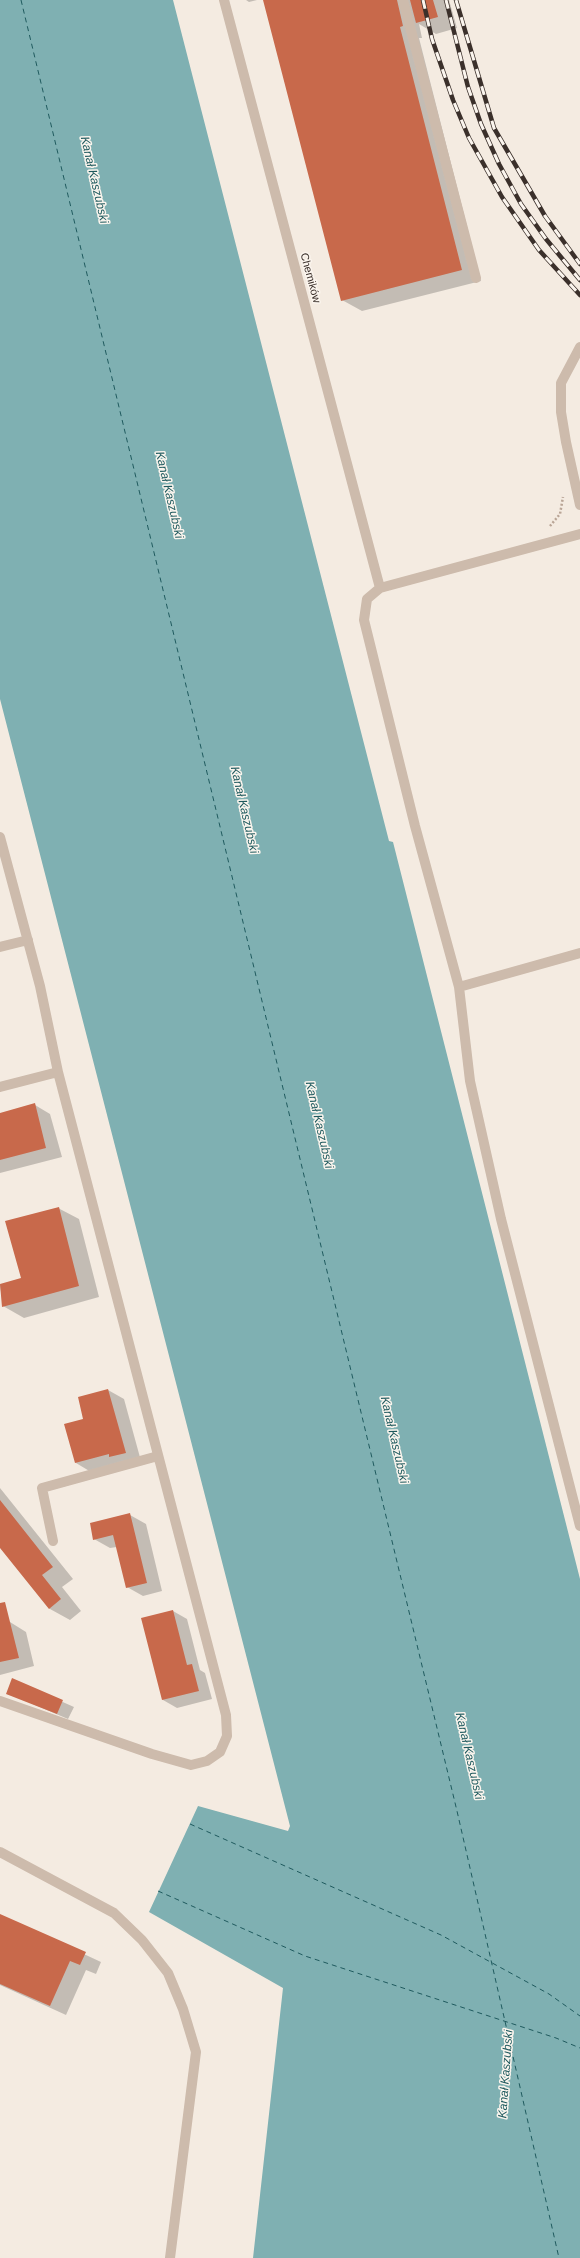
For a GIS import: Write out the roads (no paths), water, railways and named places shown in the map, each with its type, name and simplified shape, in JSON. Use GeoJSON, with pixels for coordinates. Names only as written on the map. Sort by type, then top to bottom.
{"type":"FeatureCollection","features":[{"type":"Feature","properties":{"kind":"lane","name":"Chemików"},"geometry":{"type":"LineString","coordinates":[[224,0],[372,563],[380,588]]}},
{"type":"Feature","properties":{"kind":"lane"},"geometry":{"type":"LineString","coordinates":[[403,0],[476,278]]}},
{"type":"Feature","properties":{"kind":"lane"},"geometry":{"type":"LineString","coordinates":[[580,347],[561,383],[561,412],[574,482],[580,505]]}},
{"type":"Feature","properties":{"kind":"lane"},"geometry":{"type":"LineString","coordinates":[[580,534],[380,588],[367,599],[364,620],[414,826],[459,987],[470,1081],[475,1104],[501,1219],[580,1526]]}},
{"type":"Feature","properties":{"kind":"lane"},"geometry":{"type":"LineString","coordinates":[[0,837],[40,986],[58,1072],[226,1716],[227,1736],[220,1752],[207,1761],[191,1765],[152,1754],[0,1701]]}},
{"type":"Feature","properties":{"kind":"lane"},"geometry":{"type":"LineString","coordinates":[[0,947],[28,940]]}},
{"type":"Feature","properties":{"kind":"lane"},"geometry":{"type":"LineString","coordinates":[[459,987],[580,953]]}},
{"type":"Feature","properties":{"kind":"lane"},"geometry":{"type":"LineString","coordinates":[[0,1087],[58,1072]]}},
{"type":"Feature","properties":{"kind":"lane"},"geometry":{"type":"LineString","coordinates":[[53,1541],[42,1488],[158,1456]]}},
{"type":"Feature","properties":{"kind":"lane"},"geometry":{"type":"LineString","coordinates":[[0,1852],[114,1913],[142,1940],[168,1973],[183,2008],[196,2052],[170,2258]]}},
{"type":"Feature","properties":{"kind":"water","name":"Kanał Kaszubski"},"geometry":{"type":"Polygon","coordinates":[[[0,0],[173,0],[389,841],[393,842],[580,1579],[580,2258],[253,2258],[283,1988],[149,1912],[198,1806],[288,1831],[290,1826],[0,699],[0,0]]]}},
{"type":"Feature","properties":{"kind":"railway"},"geometry":{"type":"LineString","coordinates":[[423,0],[432,39],[453,100],[469,138],[502,197],[539,250],[580,295]]}},
{"type":"Feature","properties":{"kind":"railway"},"geometry":{"type":"LineString","coordinates":[[446,0],[468,87],[481,124],[499,164],[521,204],[546,239],[580,280]]}},
{"type":"Feature","properties":{"kind":"railway"},"geometry":{"type":"LineString","coordinates":[[456,0],[494,128],[545,216],[580,264]]}}]}
